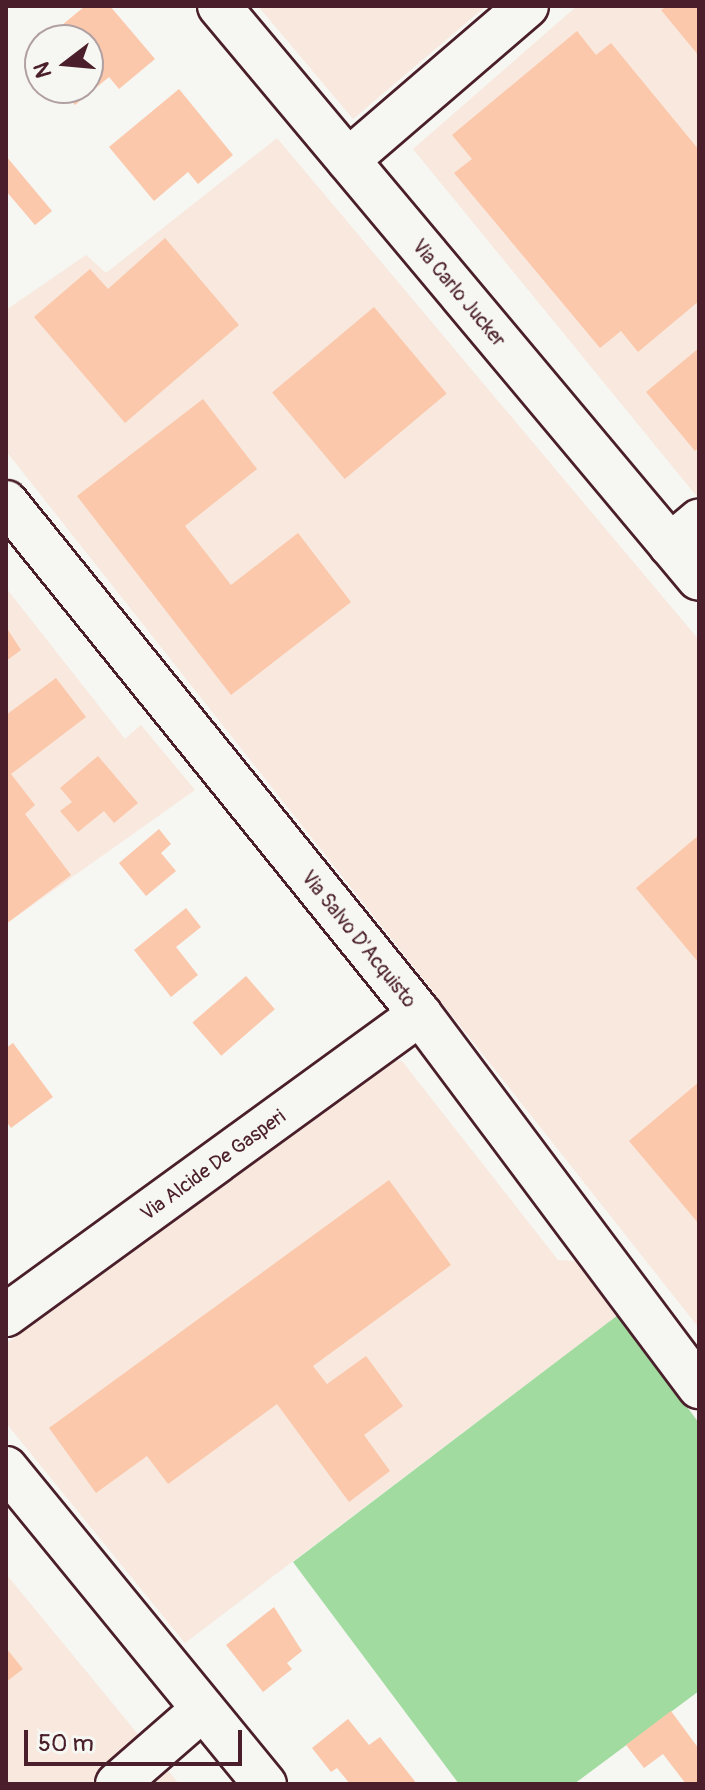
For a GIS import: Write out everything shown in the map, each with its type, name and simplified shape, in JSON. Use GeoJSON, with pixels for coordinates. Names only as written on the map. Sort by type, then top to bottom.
{"type":"FeatureCollection","features":[{"type":"Feature","properties":{"kind":"street","name":"Via Carlo Jucker"},"geometry":{"type":"LineString","coordinates":[[219,6],[348,160],[685,533],[699,579]]}},
{"type":"Feature","properties":{"kind":"street"},"geometry":{"type":"LineString","coordinates":[[348,160],[527,6]]}},
{"type":"Feature","properties":{"kind":"street","name":"Via Salvo D'Acquisto"},"geometry":{"type":"LineString","coordinates":[[6,502],[420,1014],[699,1387]]}},
{"type":"Feature","properties":{"kind":"street","name":"Via Alcide De Gasperi"},"geometry":{"type":"LineString","coordinates":[[6,1315],[420,1014]]}},
{"type":"Feature","properties":{"kind":"street"},"geometry":{"type":"LineString","coordinates":[[6,1468],[265,1784]]}},
{"type":"Feature","properties":{"kind":"street"},"geometry":{"type":"LineString","coordinates":[[117,1784],[203,1709]]}},
{"type":"Feature","properties":{"kind":"shaded area"},"geometry":{"type":"Polygon","coordinates":[[[258,6],[486,6],[353,119],[258,6]]]}},
{"type":"Feature","properties":{"kind":"shaded area"},"geometry":{"type":"Polygon","coordinates":[[[577,6],[699,6],[699,499],[413,149],[577,6]]]}},
{"type":"Feature","properties":{"kind":"shaded area"},"geometry":{"type":"Polygon","coordinates":[[[277,138],[699,640],[699,1328],[6,451],[6,310],[86,255],[106,273],[277,138]]]}},
{"type":"Feature","properties":{"kind":"shaded area"},"geometry":{"type":"Polygon","coordinates":[[[6,588],[125,739],[141,725],[195,790],[6,924],[6,588]]]}},
{"type":"Feature","properties":{"kind":"shaded area"},"geometry":{"type":"Polygon","coordinates":[[[385,1059],[402,1061],[558,1260],[576,1261],[618,1315],[185,1643],[6,1423],[6,1344],[385,1059]]]}},
{"type":"Feature","properties":{"kind":"shaded area"},"geometry":{"type":"Polygon","coordinates":[[[6,1574],[179,1784],[6,1784],[6,1574]]]}},
{"type":"Feature","properties":{"kind":"green space"},"geometry":{"type":"Polygon","coordinates":[[[618,1315],[699,1423],[699,1691],[574,1784],[459,1784],[293,1562],[618,1315]]]}},
{"type":"Feature","properties":{"kind":"building"},"geometry":{"type":"Polygon","coordinates":[[[85,6],[110,6],[155,59],[119,89],[109,77],[104,81],[104,24],[63,24],[85,6]]]}},
{"type":"Feature","properties":{"kind":"building"},"geometry":{"type":"Polygon","coordinates":[[[667,6],[699,6],[699,56],[661,10],[667,6]]]}},
{"type":"Feature","properties":{"kind":"building"},"geometry":{"type":"Polygon","coordinates":[[[577,31],[596,55],[611,43],[699,150],[699,301],[638,352],[621,331],[600,348],[454,173],[472,159],[452,135],[577,31]]]}},
{"type":"Feature","properties":{"kind":"building"},"geometry":{"type":"Polygon","coordinates":[[[179,89],[233,155],[198,184],[188,172],[154,201],[109,147],[179,89]]]}},
{"type":"Feature","properties":{"kind":"building"},"geometry":{"type":"Polygon","coordinates":[[[6,156],[52,211],[35,225],[6,191],[6,156]]]}},
{"type":"Feature","properties":{"kind":"building"},"geometry":{"type":"Polygon","coordinates":[[[165,238],[239,325],[125,423],[34,317],[90,269],[108,289],[165,238]]]}},
{"type":"Feature","properties":{"kind":"building"},"geometry":{"type":"Polygon","coordinates":[[[374,307],[447,394],[345,479],[272,392],[374,307]]]}},
{"type":"Feature","properties":{"kind":"building"},"geometry":{"type":"Polygon","coordinates":[[[699,348],[699,447],[695,451],[646,392],[699,348]]]}},
{"type":"Feature","properties":{"kind":"building"},"geometry":{"type":"Polygon","coordinates":[[[203,399],[257,469],[185,526],[231,585],[298,533],[351,602],[231,695],[77,496],[203,399]]]}},
{"type":"Feature","properties":{"kind":"building"},"geometry":{"type":"Polygon","coordinates":[[[6,627],[21,650],[6,661],[6,627]]]}},
{"type":"Feature","properties":{"kind":"building"},"geometry":{"type":"Polygon","coordinates":[[[56,678],[86,717],[11,774],[35,805],[25,814],[71,875],[6,924],[6,715],[56,678]]]}},
{"type":"Feature","properties":{"kind":"building"},"geometry":{"type":"Polygon","coordinates":[[[98,756],[138,803],[114,823],[104,811],[78,832],[60,811],[72,802],[60,788],[98,756]]]}},
{"type":"Feature","properties":{"kind":"building"},"geometry":{"type":"Polygon","coordinates":[[[159,829],[171,844],[161,853],[176,871],[146,896],[119,863],[159,829]]]}},
{"type":"Feature","properties":{"kind":"building"},"geometry":{"type":"Polygon","coordinates":[[[699,835],[699,963],[636,888],[699,835]]]}},
{"type":"Feature","properties":{"kind":"building"},"geometry":{"type":"Polygon","coordinates":[[[186,908],[201,927],[176,947],[198,975],[171,997],[134,950],[186,908]]]}},
{"type":"Feature","properties":{"kind":"building"},"geometry":{"type":"Polygon","coordinates":[[[246,976],[275,1009],[221,1056],[192,1023],[246,976]]]}},
{"type":"Feature","properties":{"kind":"building"},"geometry":{"type":"Polygon","coordinates":[[[13,1043],[53,1097],[11,1128],[6,1121],[6,1048],[13,1043]]]}},
{"type":"Feature","properties":{"kind":"building"},"geometry":{"type":"Polygon","coordinates":[[[699,1082],[699,1224],[629,1141],[699,1082]]]}},
{"type":"Feature","properties":{"kind":"building"},"geometry":{"type":"Polygon","coordinates":[[[389,1180],[451,1265],[313,1366],[327,1384],[366,1356],[403,1406],[364,1435],[390,1471],[349,1502],[277,1404],[168,1484],[147,1456],[96,1493],[49,1428],[389,1180]]]}},
{"type":"Feature","properties":{"kind":"building"},"geometry":{"type":"Polygon","coordinates":[[[274,1607],[302,1651],[287,1663],[292,1669],[263,1692],[226,1645],[274,1607]]]}},
{"type":"Feature","properties":{"kind":"building"},"geometry":{"type":"Polygon","coordinates":[[[6,1648],[23,1669],[6,1682],[6,1648]]]}},
{"type":"Feature","properties":{"kind":"building"},"geometry":{"type":"Polygon","coordinates":[[[671,1711],[699,1749],[699,1784],[686,1784],[663,1754],[644,1768],[626,1745],[671,1711]]]}},
{"type":"Feature","properties":{"kind":"building"},"geometry":{"type":"Polygon","coordinates":[[[348,1719],[369,1745],[380,1737],[417,1784],[350,1784],[337,1768],[331,1772],[312,1748],[348,1719]]]}}]}
